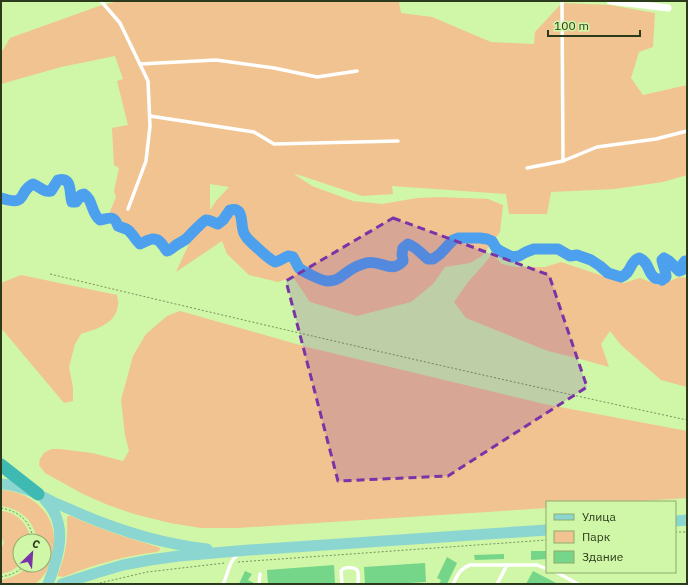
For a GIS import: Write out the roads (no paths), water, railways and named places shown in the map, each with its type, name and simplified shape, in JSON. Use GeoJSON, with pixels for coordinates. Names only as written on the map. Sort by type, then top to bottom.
{"type":"FeatureCollection","features":[{"type":"Feature","properties":{"kind":"highway"},"geometry":{"type":"LineString","coordinates":[[1,465],[38,494]]}},
{"type":"Feature","properties":{"kind":"main road"},"geometry":{"type":"LineString","coordinates":[[1,484],[16,486],[106,524],[156,540],[180,546],[208,549],[249,550]]}},
{"type":"Feature","properties":{"kind":"main road"},"geometry":{"type":"LineString","coordinates":[[38,494],[51,506],[59,527],[59,551],[56,564],[48,584]]}},
{"type":"Feature","properties":{"kind":"main road"},"geometry":{"type":"LineString","coordinates":[[676,521],[687,520]]}},
{"type":"Feature","properties":{"kind":"main road"},"geometry":{"type":"LineString","coordinates":[[62,584],[123,565],[150,560],[249,550],[546,530]]}},
{"type":"Feature","properties":{"kind":"street"},"geometry":{"type":"LineString","coordinates":[[610,1],[668,8]]}},
{"type":"Feature","properties":{"kind":"lane"},"geometry":{"type":"LineString","coordinates":[[100,1],[120,23],[148,81],[150,126],[146,161],[128,209]]}},
{"type":"Feature","properties":{"kind":"lane"},"geometry":{"type":"LineString","coordinates":[[562,1],[563,161]]}},
{"type":"Feature","properties":{"kind":"lane"},"geometry":{"type":"LineString","coordinates":[[140,64],[216,60],[274,68],[317,77],[357,71]]}},
{"type":"Feature","properties":{"kind":"lane"},"geometry":{"type":"LineString","coordinates":[[150,116],[254,132],[274,144],[398,141]]}},
{"type":"Feature","properties":{"kind":"lane"},"geometry":{"type":"LineString","coordinates":[[527,168],[563,161],[597,147],[656,139],[687,131]]}},
{"type":"Feature","properties":{"kind":"lane"},"geometry":{"type":"LineString","coordinates":[[223,584],[227,577],[231,562],[234,558],[249,550]]}},
{"type":"Feature","properties":{"kind":"lane"},"geometry":{"type":"LineString","coordinates":[[453,584],[461,570],[464,567],[470,566],[530,564],[546,569]]}},
{"type":"Feature","properties":{"kind":"lane"},"geometry":{"type":"LineString","coordinates":[[498,584],[507,565]]}},
{"type":"Feature","properties":{"kind":"lane"},"geometry":{"type":"LineString","coordinates":[[342,584],[342,570],[345,568],[355,568],[358,572],[358,584]]}},
{"type":"Feature","properties":{"kind":"lane"},"geometry":{"type":"LineString","coordinates":[[558,573],[578,584]]}},
{"type":"Feature","properties":{"kind":"lane"},"geometry":{"type":"LineString","coordinates":[[259,584],[260,574]]}},
{"type":"Feature","properties":{"kind":"waterway"},"geometry":{"type":"LineString","coordinates":[[1,198],[16,201],[19,200],[28,187],[33,184],[44,190],[51,191],[58,180],[63,179],[70,186],[72,202],[76,202],[81,195],[84,194],[89,199],[95,214],[100,220],[111,218],[115,220],[118,226],[127,229],[140,244],[151,239],[156,239],[167,251],[185,240],[206,220],[218,224],[230,210],[235,210],[240,214],[243,231],[247,238],[269,258],[275,262],[288,256],[293,257],[299,268],[324,281],[338,279],[353,268],[366,263],[372,262],[394,267],[403,261],[403,248],[408,244],[417,249],[428,259],[433,259],[453,240],[458,238],[487,239],[492,241],[496,248],[512,257],[519,256],[534,249],[558,249],[570,256],[577,255],[591,260],[608,273],[621,277],[627,273],[634,262],[639,258],[645,262],[652,276],[662,280],[666,277],[662,260],[664,258],[679,271],[682,270],[682,265],[685,261],[687,261]]}}]}
